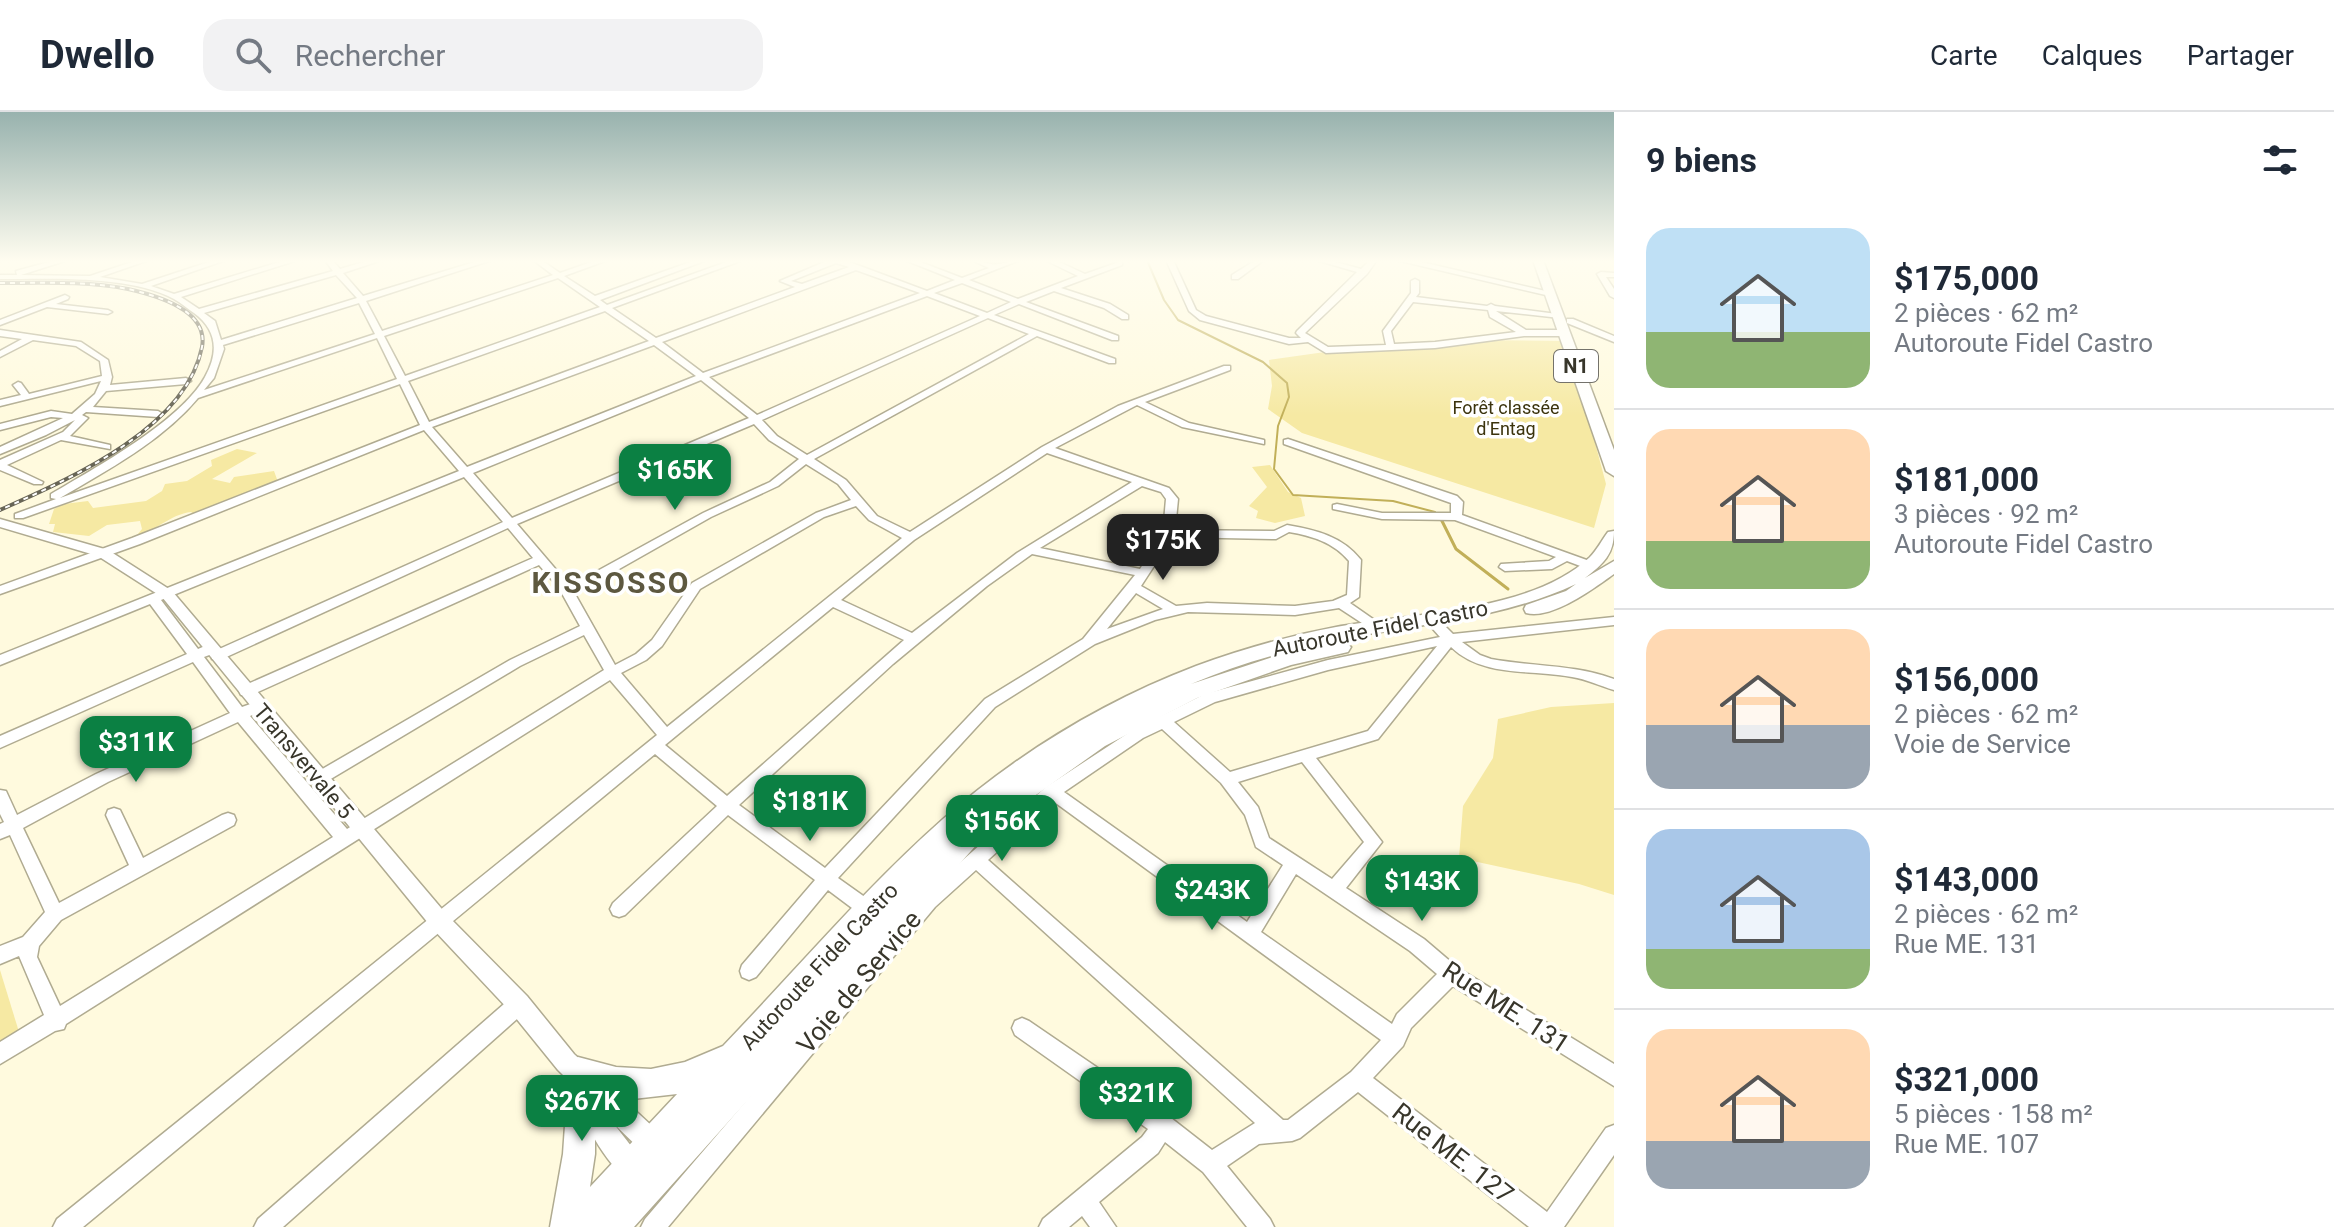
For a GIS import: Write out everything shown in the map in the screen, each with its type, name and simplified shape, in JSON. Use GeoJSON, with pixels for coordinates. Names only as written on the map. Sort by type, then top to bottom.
{"type":"FeatureCollection","features":[{"type":"Feature","properties":{"kind":"highway","name":"N1"},"geometry":{"type":"LineString","coordinates":[[1562,312],[1614,471]]}},
{"type":"Feature","properties":{"kind":"highway","name":"N1"},"geometry":{"type":"LineString","coordinates":[[1567,327],[1608,411]]}},
{"type":"Feature","properties":{"kind":"highway","name":"Autoroute Fidel Castro"},"geometry":{"type":"LineString","coordinates":[[612,1227],[971,835],[1036,780],[1111,731],[1183,694],[1306,653],[1445,633],[1547,605],[1572,595],[1602,566],[1614,536]]}},
{"type":"Feature","properties":{"kind":"highway","name":"Autoroute Fidel Castro"},"geometry":{"type":"LineString","coordinates":[[576,1227],[629,1166],[870,911],[975,806],[1025,767],[1105,717],[1236,659],[1309,638],[1498,605],[1541,593],[1602,566]]}},
{"type":"Feature","properties":{"kind":"highway"},"geometry":{"type":"LineString","coordinates":[[567,1227],[579,1154],[575,1074],[624,1085],[668,1083],[699,1073],[744,1045]]}},
{"type":"Feature","properties":{"kind":"main road","name":"Transvervale 5"},"geometry":{"type":"LineString","coordinates":[[7,521],[103,553],[160,596],[208,653],[259,706],[318,779],[354,835],[519,1004],[575,1074],[652,1142],[671,1163]]}},
{"type":"Feature","properties":{"kind":"main road","name":"Transvervale 5"},"geometry":{"type":"LineString","coordinates":[[575,1074],[603,1130],[649,1187]]}},
{"type":"Feature","properties":{"kind":"street"},"geometry":{"type":"LineString","coordinates":[[0,323],[29,312]]}},
{"type":"Feature","properties":{"kind":"street"},"geometry":{"type":"LineString","coordinates":[[7,521],[122,458],[198,395],[218,364],[221,343],[203,312]]}},
{"type":"Feature","properties":{"kind":"street"},"geometry":{"type":"LineString","coordinates":[[221,343],[323,312]]}},
{"type":"Feature","properties":{"kind":"street"},"geometry":{"type":"LineString","coordinates":[[368,312],[426,426],[568,592],[612,672],[661,741],[728,806],[870,911]]}},
{"type":"Feature","properties":{"kind":"street"},"geometry":{"type":"LineString","coordinates":[[198,395],[452,312]]}},
{"type":"Feature","properties":{"kind":"street"},"geometry":{"type":"LineString","coordinates":[[7,521],[402,378],[596,312]]}},
{"type":"Feature","properties":{"kind":"street"},"geometry":{"type":"LineString","coordinates":[[614,312],[805,460],[842,482],[873,518],[910,537]]}},
{"type":"Feature","properties":{"kind":"street"},"geometry":{"type":"LineString","coordinates":[[0,590],[103,553],[426,426],[734,312]]}},
{"type":"Feature","properties":{"kind":"street"},"geometry":{"type":"LineString","coordinates":[[0,660],[463,471],[875,312]]}},
{"type":"Feature","properties":{"kind":"street"},"geometry":{"type":"LineString","coordinates":[[976,312],[1112,361]]}},
{"type":"Feature","properties":{"kind":"street"},"geometry":{"type":"LineString","coordinates":[[0,742],[754,420],[998,312]]}},
{"type":"Feature","properties":{"kind":"street"},"geometry":{"type":"LineString","coordinates":[[1048,312],[1115,338]]}},
{"type":"Feature","properties":{"kind":"street"},"geometry":{"type":"LineString","coordinates":[[1117,312],[1125,317]]}},
{"type":"Feature","properties":{"kind":"street"},"geometry":{"type":"LineString","coordinates":[[1194,312],[1203,318],[1289,341],[1306,340]]}},
{"type":"Feature","properties":{"kind":"street"},"geometry":{"type":"LineString","coordinates":[[1322,312],[1300,333],[1306,340],[1326,350],[1391,348],[1567,327],[1611,336]]}},
{"type":"Feature","properties":{"kind":"street"},"geometry":{"type":"LineString","coordinates":[[1391,348],[1387,331],[1400,312]]}},
{"type":"Feature","properties":{"kind":"street"},"geometry":{"type":"LineString","coordinates":[[1492,312],[1524,333]]}},
{"type":"Feature","properties":{"kind":"street"},"geometry":{"type":"LineString","coordinates":[[1513,312],[1611,336]]}},
{"type":"Feature","properties":{"kind":"street"},"geometry":{"type":"LineString","coordinates":[[0,333],[78,344],[94,351],[104,360],[105,382],[78,412],[0,451]]}},
{"type":"Feature","properties":{"kind":"street"},"geometry":{"type":"LineString","coordinates":[[568,592],[707,515],[774,484],[805,460],[1037,333]]}},
{"type":"Feature","properties":{"kind":"street"},"geometry":{"type":"LineString","coordinates":[[0,354],[32,337]]}},
{"type":"Feature","properties":{"kind":"street"},"geometry":{"type":"LineString","coordinates":[[65,1227],[910,537],[1046,449],[1137,402],[1227,368]]}},
{"type":"Feature","properties":{"kind":"street"},"geometry":{"type":"LineString","coordinates":[[0,403],[105,382],[186,381]]}},
{"type":"Feature","properties":{"kind":"street"},"geometry":{"type":"LineString","coordinates":[[18,385],[27,397]]}},
{"type":"Feature","properties":{"kind":"street"},"geometry":{"type":"LineString","coordinates":[[1137,402],[1186,425],[1260,442]]}},
{"type":"Feature","properties":{"kind":"street"},"geometry":{"type":"LineString","coordinates":[[0,465],[60,437],[83,421],[78,412]]}},
{"type":"Feature","properties":{"kind":"street"},"geometry":{"type":"LineString","coordinates":[[0,427],[51,414],[158,414]]}},
{"type":"Feature","properties":{"kind":"street"},"geometry":{"type":"LineString","coordinates":[[60,437],[106,447]]}},
{"type":"Feature","properties":{"kind":"street"},"geometry":{"type":"LineString","coordinates":[[1288,442],[1453,498],[1457,502],[1456,517]]}},
{"type":"Feature","properties":{"kind":"street"},"geometry":{"type":"LineString","coordinates":[[1046,449],[1165,490],[1172,499],[1169,533],[1138,580],[1089,642]]}},
{"type":"Feature","properties":{"kind":"street"},"geometry":{"type":"LineString","coordinates":[[0,465],[38,482]]}},
{"type":"Feature","properties":{"kind":"street"},"geometry":{"type":"LineString","coordinates":[[619,909],[728,806],[983,583],[1085,512],[1142,481]]}},
{"type":"Feature","properties":{"kind":"street"},"geometry":{"type":"LineString","coordinates":[[0,1054],[57,1022],[612,672],[641,657],[657,643],[696,586],[820,515],[858,501]]}},
{"type":"Feature","properties":{"kind":"street"},"geometry":{"type":"LineString","coordinates":[[1337,507],[1382,516],[1456,517],[1565,557],[1602,566]]}},
{"type":"Feature","properties":{"kind":"street"},"geometry":{"type":"LineString","coordinates":[[749,971],[825,880],[990,703],[1089,642],[1174,610],[1297,608],[1342,604],[1353,597],[1355,560],[1343,545],[1311,532],[1287,528],[1276,535],[1169,533]]}},
{"type":"Feature","properties":{"kind":"street"},"geometry":{"type":"LineString","coordinates":[[1032,550],[1138,580],[1174,610]]}},
{"type":"Feature","properties":{"kind":"street"},"geometry":{"type":"LineString","coordinates":[[1505,567],[1552,565],[1565,557]]}},
{"type":"Feature","properties":{"kind":"street"},"geometry":{"type":"LineString","coordinates":[[246,691],[541,559]]}},
{"type":"Feature","properties":{"kind":"street"},"geometry":{"type":"LineString","coordinates":[[832,601],[915,640]]}},
{"type":"Feature","properties":{"kind":"street"},"geometry":{"type":"LineString","coordinates":[[1342,604],[1376,626]]}},
{"type":"Feature","properties":{"kind":"street","name":"Voie de Service"},"geometry":{"type":"LineString","coordinates":[[653,1227],[688,1190],[860,978],[929,901],[1052,792],[1163,721],[1210,698],[1445,633],[1614,621]]}},
{"type":"Feature","properties":{"kind":"street"},"geometry":{"type":"LineString","coordinates":[[318,779],[515,663],[587,628]]}},
{"type":"Feature","properties":{"kind":"street"},"geometry":{"type":"LineString","coordinates":[[1227,779],[1373,735],[1445,633],[1461,652],[1492,665],[1565,671],[1614,685]]}},
{"type":"Feature","properties":{"kind":"street"},"geometry":{"type":"LineString","coordinates":[[208,653],[240,715],[354,835]]}},
{"type":"Feature","properties":{"kind":"street"},"geometry":{"type":"LineString","coordinates":[[6,829],[102,778],[259,706]]}},
{"type":"Feature","properties":{"kind":"street","name":"Rue ME. 131"},"geometry":{"type":"LineString","coordinates":[[1163,721],[1227,779],[1252,812],[1262,842],[1417,945],[1451,974],[1614,1076]]}},
{"type":"Feature","properties":{"kind":"street"},"geometry":{"type":"LineString","coordinates":[[1306,756],[1374,842],[1334,890]]}},
{"type":"Feature","properties":{"kind":"street"},"geometry":{"type":"LineString","coordinates":[[1052,792],[1396,1039]]}},
{"type":"Feature","properties":{"kind":"street"},"geometry":{"type":"LineString","coordinates":[[0,796],[6,829],[55,914]]}},
{"type":"Feature","properties":{"kind":"street"},"geometry":{"type":"LineString","coordinates":[[114,815],[139,868]]}},
{"type":"Feature","properties":{"kind":"street"},"geometry":{"type":"LineString","coordinates":[[0,955],[30,943],[55,914],[228,820]]}},
{"type":"Feature","properties":{"kind":"street"},"geometry":{"type":"LineString","coordinates":[[975,859],[1279,1131]]}},
{"type":"Feature","properties":{"kind":"street"},"geometry":{"type":"LineString","coordinates":[[1250,934],[1293,863]]}},
{"type":"Feature","properties":{"kind":"street"},"geometry":{"type":"LineString","coordinates":[[30,943],[28,957],[57,1022]]}},
{"type":"Feature","properties":{"kind":"street"},"geometry":{"type":"LineString","coordinates":[[1211,1164],[1255,1134],[1292,1130],[1358,1079],[1396,1039],[1404,1021],[1451,974]]}},
{"type":"Feature","properties":{"kind":"street"},"geometry":{"type":"LineString","coordinates":[[266,1227],[519,1004]]}},
{"type":"Feature","properties":{"kind":"street"},"geometry":{"type":"LineString","coordinates":[[1022,1028],[1163,1126],[1211,1164],[1262,1227]]}},
{"type":"Feature","properties":{"kind":"street","name":"Rue ME. 127"},"geometry":{"type":"LineString","coordinates":[[1358,1079],[1554,1226]]}},
{"type":"Feature","properties":{"kind":"street"},"geometry":{"type":"LineString","coordinates":[[1051,1227],[1150,1145],[1163,1126]]}},
{"type":"Feature","properties":{"kind":"street"},"geometry":{"type":"LineString","coordinates":[[1554,1226],[1612,1145]]}},
{"type":"Feature","properties":{"kind":"street"},"geometry":{"type":"LineString","coordinates":[[1084,1200],[1104,1227]]}},
{"type":"Feature","properties":{"kind":"green space","name":"Forêt classée d'Entag"},"geometry":{"type":"Polygon","coordinates":[[[1469,340],[1568,341],[1606,484],[1594,528],[1302,433],[1268,409],[1272,386],[1269,360],[1469,340]]]}},
{"type":"Feature","properties":{"kind":"green space"},"geometry":{"type":"Polygon","coordinates":[[[237,449],[257,453],[212,479],[230,483],[234,477],[274,471],[278,482],[195,515],[191,512],[176,516],[133,540],[142,529],[140,521],[107,525],[89,536],[53,532],[55,524],[49,524],[54,509],[64,504],[88,501],[93,508],[146,501],[162,491],[165,484],[187,481],[212,466],[211,460],[237,449]]]}},
{"type":"Feature","properties":{"kind":"green space"},"geometry":{"type":"Polygon","coordinates":[[[1270,465],[1288,492],[1301,498],[1305,516],[1275,523],[1256,518],[1258,511],[1249,506],[1267,487],[1252,467],[1270,465]]]}},
{"type":"Feature","properties":{"kind":"green space"},"geometry":{"type":"Polygon","coordinates":[[[1614,703],[1614,895],[1579,884],[1459,858],[1463,806],[1493,758],[1498,719],[1551,707],[1614,703]]]}},
{"type":"Feature","properties":{"kind":"green space"},"geometry":{"type":"Polygon","coordinates":[[[0,970],[19,1032],[0,1043],[0,970]]]}},
{"type":"Feature","properties":{"kind":"waterway"},"geometry":{"type":"LineString","coordinates":[[1172,312],[1178,320],[1263,362],[1287,383],[1289,397],[1278,426],[1274,469],[1293,495],[1393,501],[1435,512]]}},
{"type":"Feature","properties":{"kind":"waterway"},"geometry":{"type":"LineString","coordinates":[[1441,519],[1456,549],[1508,589]]}},
{"type":"Feature","properties":{"kind":"railway"},"geometry":{"type":"LineString","coordinates":[[0,510],[58,483],[121,448],[173,403],[192,376],[202,347],[202,334],[186,312]]}},
{"type":"Feature","properties":{"kind":"district","name":"KISSOSSO"},"geometry":{"type":"Point","coordinates":[611,583]}}]}
